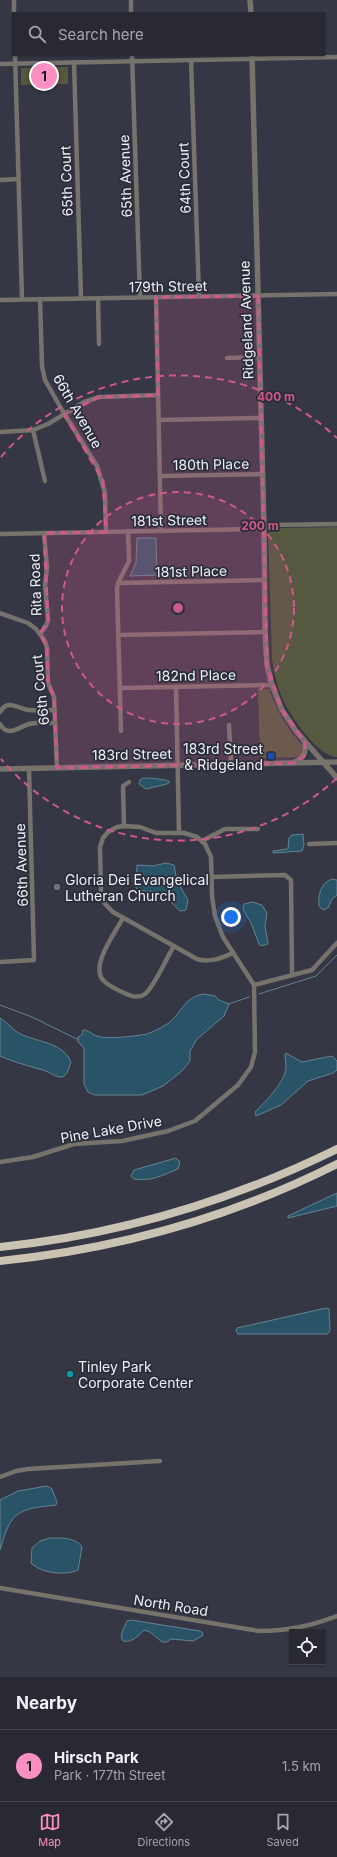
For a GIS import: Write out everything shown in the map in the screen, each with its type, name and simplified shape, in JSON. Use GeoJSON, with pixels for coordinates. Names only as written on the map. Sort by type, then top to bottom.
{"type":"FeatureCollection","features":[{"type":"Feature","properties":{"kind":"highway"},"geometry":{"type":"LineString","coordinates":[[0,1247],[45,1242],[83,1235],[174,1214],[278,1176],[337,1149]]}},
{"type":"Feature","properties":{"kind":"highway"},"geometry":{"type":"LineString","coordinates":[[0,1261],[47,1256],[178,1227],[284,1188],[337,1164]]}},
{"type":"Feature","properties":{"kind":"street"},"geometry":{"type":"LineString","coordinates":[[14,0],[14,12]]}},
{"type":"Feature","properties":{"kind":"street"},"geometry":{"type":"LineString","coordinates":[[131,0],[131,12]]}},
{"type":"Feature","properties":{"kind":"street"},"geometry":{"type":"LineString","coordinates":[[250,0],[251,12]]}},
{"type":"Feature","properties":{"kind":"street"},"geometry":{"type":"LineString","coordinates":[[15,56],[22,299]]}},
{"type":"Feature","properties":{"kind":"street","name":"65th Avenue"},"geometry":{"type":"LineString","coordinates":[[132,56],[140,297]]}},
{"type":"Feature","properties":{"kind":"street"},"geometry":{"type":"LineString","coordinates":[[0,64],[192,60],[252,57],[337,57]]}},
{"type":"Feature","properties":{"kind":"street","name":"Ridgeland Avenue"},"geometry":{"type":"LineString","coordinates":[[252,57],[267,665],[272,685],[282,710],[305,742],[322,763],[337,778]]}},
{"type":"Feature","properties":{"kind":"street","name":"64th Court"},"geometry":{"type":"LineString","coordinates":[[192,60],[199,296]]}},
{"type":"Feature","properties":{"kind":"street","name":"65th Court"},"geometry":{"type":"LineString","coordinates":[[74,62],[81,298]]}},
{"type":"Feature","properties":{"kind":"street"},"geometry":{"type":"LineString","coordinates":[[0,180],[18,179]]}},
{"type":"Feature","properties":{"kind":"street","name":"179th Street"},"geometry":{"type":"LineString","coordinates":[[0,300],[337,294]]}},
{"type":"Feature","properties":{"kind":"street"},"geometry":{"type":"LineString","coordinates":[[156,297],[161,531]]}},
{"type":"Feature","properties":{"kind":"street"},"geometry":{"type":"LineString","coordinates":[[98,298],[99,344]]}},
{"type":"Feature","properties":{"kind":"street","name":"66th Avenue"},"geometry":{"type":"LineString","coordinates":[[40,299],[43,370],[48,388],[97,466],[105,493],[106,532]]}},
{"type":"Feature","properties":{"kind":"street"},"geometry":{"type":"LineString","coordinates":[[227,358],[259,357]]}},
{"type":"Feature","properties":{"kind":"street"},"geometry":{"type":"LineString","coordinates":[[0,432],[33,430],[48,424],[84,402],[99,397],[158,396]]}},
{"type":"Feature","properties":{"kind":"street"},"geometry":{"type":"LineString","coordinates":[[159,420],[261,418]]}},
{"type":"Feature","properties":{"kind":"street"},"geometry":{"type":"LineString","coordinates":[[33,430],[45,481]]}},
{"type":"Feature","properties":{"kind":"street","name":"180th Place"},"geometry":{"type":"LineString","coordinates":[[160,476],[263,474]]}},
{"type":"Feature","properties":{"kind":"street","name":"181st Street"},"geometry":{"type":"LineString","coordinates":[[0,534],[255,529],[271,525],[337,524]]}},
{"type":"Feature","properties":{"kind":"street"},"geometry":{"type":"LineString","coordinates":[[121,731],[118,583],[129,561],[128,531]]}},
{"type":"Feature","properties":{"kind":"street","name":"Rita Road"},"geometry":{"type":"LineString","coordinates":[[40,634],[46,626],[48,620],[45,585],[47,567],[44,533]]}},
{"type":"Feature","properties":{"kind":"street","name":"181st Place"},"geometry":{"type":"LineString","coordinates":[[118,583],[264,580]]}},
{"type":"Feature","properties":{"kind":"street","name":"66th Court"},"geometry":{"type":"LineString","coordinates":[[0,613],[28,623],[40,634],[47,648],[48,683],[54,697],[57,768]]}},
{"type":"Feature","properties":{"kind":"street"},"geometry":{"type":"LineString","coordinates":[[119,635],[265,632]]}},
{"type":"Feature","properties":{"kind":"street","name":"182nd Place"},"geometry":{"type":"LineString","coordinates":[[120,688],[272,685]]}},
{"type":"Feature","properties":{"kind":"street"},"geometry":{"type":"LineString","coordinates":[[176,687],[179,832]]}},
{"type":"Feature","properties":{"kind":"street"},"geometry":{"type":"LineString","coordinates":[[0,712],[4,706],[9,704],[14,704],[28,710],[55,710]]}},
{"type":"Feature","properties":{"kind":"street"},"geometry":{"type":"LineString","coordinates":[[0,724],[6,730],[14,731],[30,724],[55,723]]}},
{"type":"Feature","properties":{"kind":"street"},"geometry":{"type":"LineString","coordinates":[[229,725],[230,764]]}},
{"type":"Feature","properties":{"kind":"street"},"geometry":{"type":"LineString","coordinates":[[294,763],[304,756],[306,750],[305,742]]}},
{"type":"Feature","properties":{"kind":"street","name":"183rd Street"},"geometry":{"type":"LineString","coordinates":[[0,769],[337,762]]}},
{"type":"Feature","properties":{"kind":"street","name":"66th Avenue"},"geometry":{"type":"LineString","coordinates":[[0,962],[34,960],[29,769]]}},
{"type":"Feature","properties":{"kind":"street"},"geometry":{"type":"LineString","coordinates":[[124,826],[123,786],[129,782]]}},
{"type":"Feature","properties":{"kind":"street"},"geometry":{"type":"LineString","coordinates":[[233,953],[220,959],[207,961],[198,959],[113,912],[105,904],[102,898],[100,851],[102,840],[108,832],[116,827],[140,827],[156,833],[179,832],[194,836],[202,842],[210,854],[212,896],[215,916],[223,937],[254,985],[312,970],[337,943]]}},
{"type":"Feature","properties":{"kind":"street"},"geometry":{"type":"LineString","coordinates":[[202,842],[225,829],[258,829]]}},
{"type":"Feature","properties":{"kind":"street"},"geometry":{"type":"LineString","coordinates":[[308,844],[337,843]]}},
{"type":"Feature","properties":{"kind":"street"},"geometry":{"type":"LineString","coordinates":[[211,877],[285,875],[291,880],[292,975]]}},
{"type":"Feature","properties":{"kind":"street"},"geometry":{"type":"LineString","coordinates":[[123,918],[100,960],[98,967],[99,975],[104,981],[126,994],[137,997],[147,992],[174,946]]}},
{"type":"Feature","properties":{"kind":"street","name":"Pine Lake Drive"},"geometry":{"type":"LineString","coordinates":[[0,1162],[33,1158],[74,1144],[122,1141],[168,1131],[195,1122],[238,1085],[251,1067],[255,1052],[254,985]]}},
{"type":"Feature","properties":{"kind":"street"},"geometry":{"type":"LineString","coordinates":[[0,1478],[16,1471],[28,1469],[160,1461]]}},
{"type":"Feature","properties":{"kind":"street","name":"North Road"},"geometry":{"type":"LineString","coordinates":[[0,1588],[259,1631],[304,1627],[337,1616]]}},
{"type":"Feature","properties":{"kind":"highlighted area"},"geometry":{"type":"Polygon","coordinates":[[[258,296],[267,665],[282,710],[305,742],[304,756],[294,763],[57,768],[54,697],[48,683],[47,648],[40,634],[48,620],[44,533],[106,532],[103,480],[64,414],[99,397],[158,395],[156,297],[258,296]]]}},
{"type":"Feature","properties":{"kind":"green space"},"geometry":{"type":"Polygon","coordinates":[[[68,67],[68,84],[21,85],[21,68],[68,67]]]}},
{"type":"Feature","properties":{"kind":"green space"},"geometry":{"type":"Polygon","coordinates":[[[337,527],[337,757],[322,750],[306,735],[287,707],[277,685],[272,659],[268,530],[275,528],[337,527]]]}},
{"type":"Feature","properties":{"kind":"green space"},"geometry":{"type":"Polygon","coordinates":[[[258,688],[269,689],[275,705],[283,719],[303,746],[302,755],[297,757],[260,758],[258,688]]]}},
{"type":"Feature","properties":{"kind":"water"},"geometry":{"type":"Polygon","coordinates":[[[137,538],[156,538],[157,575],[130,576],[136,563],[137,538]]]}},
{"type":"Feature","properties":{"kind":"water"},"geometry":{"type":"Polygon","coordinates":[[[143,778],[161,779],[170,782],[146,789],[139,784],[140,780],[143,778]]]}},
{"type":"Feature","properties":{"kind":"water"},"geometry":{"type":"Polygon","coordinates":[[[303,834],[304,845],[302,851],[273,853],[273,851],[288,849],[289,838],[292,835],[303,834]]]}},
{"type":"Feature","properties":{"kind":"water"},"geometry":{"type":"Polygon","coordinates":[[[166,863],[174,865],[177,881],[188,900],[186,910],[180,911],[167,898],[158,892],[143,891],[136,888],[137,865],[153,866],[166,863]]]}},
{"type":"Feature","properties":{"kind":"water"},"geometry":{"type":"Polygon","coordinates":[[[332,879],[337,880],[337,895],[332,899],[328,908],[323,910],[319,906],[321,890],[328,881],[332,879]]]}},
{"type":"Feature","properties":{"kind":"water"},"geometry":{"type":"Polygon","coordinates":[[[252,902],[262,905],[267,913],[265,926],[268,944],[261,946],[259,944],[251,923],[243,909],[244,904],[252,902]]]}},
{"type":"Feature","properties":{"kind":"water"},"geometry":{"type":"Polygon","coordinates":[[[204,994],[215,996],[219,1000],[229,1004],[224,1016],[197,1039],[190,1051],[190,1061],[182,1071],[163,1086],[142,1095],[95,1095],[88,1092],[84,1084],[84,1048],[78,1042],[78,1037],[82,1035],[83,1030],[97,1036],[107,1038],[147,1034],[170,1022],[186,1003],[197,996],[204,994]]]}},
{"type":"Feature","properties":{"kind":"water"},"geometry":{"type":"Polygon","coordinates":[[[0,1018],[24,1036],[47,1043],[61,1050],[67,1055],[71,1062],[67,1073],[63,1077],[58,1077],[46,1071],[0,1056],[0,1018]]]}},
{"type":"Feature","properties":{"kind":"water"},"geometry":{"type":"Polygon","coordinates":[[[286,1053],[302,1062],[332,1056],[337,1061],[337,1070],[333,1073],[308,1081],[281,1105],[256,1116],[255,1112],[274,1092],[285,1074],[286,1053]]]}},
{"type":"Feature","properties":{"kind":"water"},"geometry":{"type":"Polygon","coordinates":[[[176,1158],[180,1162],[178,1169],[167,1174],[145,1180],[134,1179],[131,1176],[134,1170],[176,1158]]]}},
{"type":"Feature","properties":{"kind":"water"},"geometry":{"type":"Polygon","coordinates":[[[337,1193],[337,1206],[288,1218],[288,1216],[337,1193]]]}},
{"type":"Feature","properties":{"kind":"water"},"geometry":{"type":"Polygon","coordinates":[[[326,1308],[329,1309],[330,1331],[327,1334],[238,1334],[236,1331],[237,1328],[326,1308]]]}},
{"type":"Feature","properties":{"kind":"water"},"geometry":{"type":"Polygon","coordinates":[[[47,1486],[52,1489],[57,1502],[56,1505],[32,1508],[21,1512],[16,1516],[8,1527],[0,1550],[0,1500],[18,1491],[47,1486]]]}},
{"type":"Feature","properties":{"kind":"water"},"geometry":{"type":"Polygon","coordinates":[[[50,1538],[76,1541],[82,1547],[78,1570],[66,1573],[53,1572],[41,1569],[31,1563],[32,1548],[40,1541],[50,1538]]]}},
{"type":"Feature","properties":{"kind":"water"},"geometry":{"type":"Polygon","coordinates":[[[131,1620],[200,1631],[203,1633],[202,1636],[193,1641],[171,1639],[167,1642],[162,1642],[150,1632],[144,1630],[132,1640],[123,1641],[122,1631],[127,1621],[131,1620]]]}},
{"type":"Feature","properties":{"kind":"waterway"},"geometry":{"type":"LineString","coordinates":[[259,994],[316,976],[337,955]]}},
{"type":"Feature","properties":{"kind":"waterway"},"geometry":{"type":"LineString","coordinates":[[229,1004],[249,997]]}},
{"type":"Feature","properties":{"kind":"waterway"},"geometry":{"type":"LineString","coordinates":[[0,1005],[32,1017],[79,1040]]}},
{"type":"Feature","properties":{"kind":"place","name":"Hirsch Park"},"geometry":{"type":"Point","coordinates":[44,76]}},
{"type":"Feature","properties":{"kind":"place","name":"183rd Street & Ridgeland"},"geometry":{"type":"Point","coordinates":[271,756]}},
{"type":"Feature","properties":{"kind":"place","name":"Gloria Dei Evangelical Lutheran Church"},"geometry":{"type":"Point","coordinates":[57,887]}},
{"type":"Feature","properties":{"kind":"place","name":"Tinley Park Corporate Center"},"geometry":{"type":"Point","coordinates":[70,1374]}}]}
